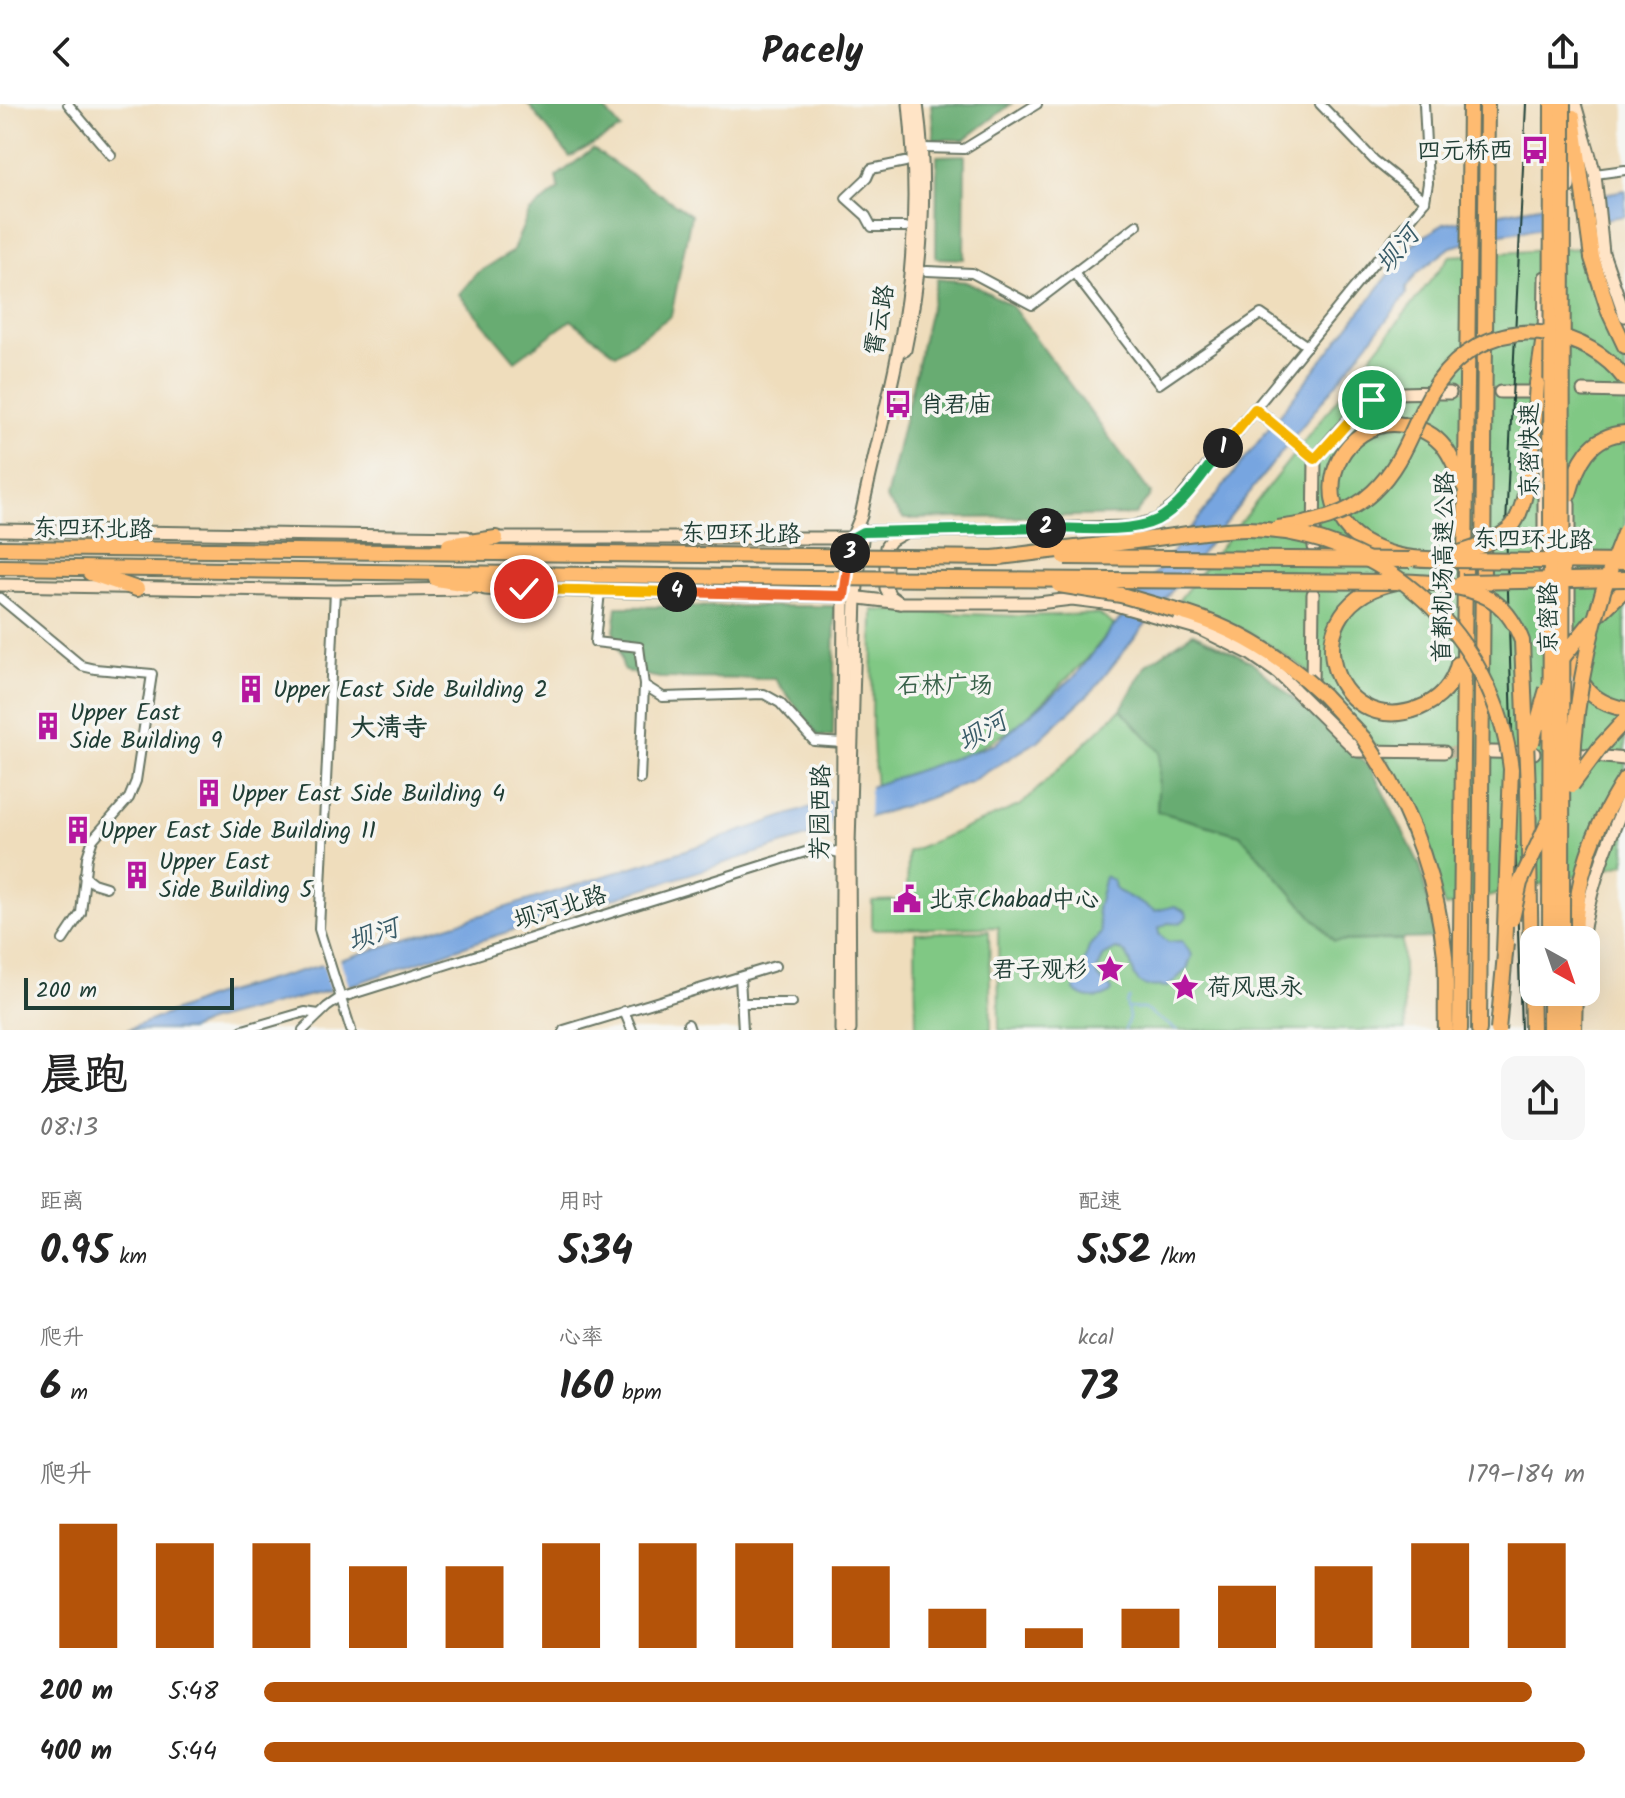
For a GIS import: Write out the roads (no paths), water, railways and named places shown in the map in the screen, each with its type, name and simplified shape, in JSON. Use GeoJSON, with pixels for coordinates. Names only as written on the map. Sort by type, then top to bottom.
{"type":"FeatureCollection","features":[{"type":"Feature","properties":{"kind":"highway","name":"首都机场高速公路"},"geometry":{"type":"LineString","coordinates":[[1470,104],[1469,203],[1477,271],[1479,1030]]}},
{"type":"Feature","properties":{"kind":"highway","name":"首都机场高速公路"},"geometry":{"type":"LineString","coordinates":[[1460,1030],[1466,490],[1477,271],[1485,197],[1487,104]]}},
{"type":"Feature","properties":{"kind":"highway","name":"京密快速"},"geometry":{"type":"LineString","coordinates":[[1547,926],[1552,104]]}},
{"type":"Feature","properties":{"kind":"highway","name":"京密快速"},"geometry":{"type":"LineString","coordinates":[[1563,104],[1564,926]]}},
{"type":"Feature","properties":{"kind":"highway"},"geometry":{"type":"LineString","coordinates":[[1574,108],[1600,286],[1625,346]]}},
{"type":"Feature","properties":{"kind":"highway"},"geometry":{"type":"LineString","coordinates":[[993,558],[1199,532],[1260,530],[1334,516],[1371,494],[1393,469],[1424,402],[1439,378],[1457,360],[1486,342],[1523,331],[1556,335],[1588,347],[1610,362],[1625,379]]}},
{"type":"Feature","properties":{"kind":"highway"},"geometry":{"type":"LineString","coordinates":[[1439,559],[1483,545],[1508,530],[1518,519],[1526,493],[1532,388],[1543,343]]}},
{"type":"Feature","properties":{"kind":"highway"},"geometry":{"type":"LineString","coordinates":[[1410,560],[1363,542],[1341,521],[1332,494],[1332,479],[1336,463],[1355,439],[1381,425],[1419,428],[1445,448],[1466,490]]}},
{"type":"Feature","properties":{"kind":"highway"},"geometry":{"type":"LineString","coordinates":[[1569,494],[1576,468],[1586,452],[1598,441],[1625,433]]}},
{"type":"Feature","properties":{"kind":"highway"},"geometry":{"type":"LineString","coordinates":[[1260,530],[1319,540],[1362,555],[1388,570],[1430,603],[1458,634],[1473,657],[1494,702],[1511,769],[1498,1030]]}},
{"type":"Feature","properties":{"kind":"highway"},"geometry":{"type":"LineString","coordinates":[[1563,887],[1568,866],[1577,705],[1598,605],[1625,531]]}},
{"type":"Feature","properties":{"kind":"highway"},"geometry":{"type":"LineString","coordinates":[[405,552],[496,538]]}},
{"type":"Feature","properties":{"kind":"highway","name":"东四环北路"},"geometry":{"type":"LineString","coordinates":[[0,548],[1625,562]]}},
{"type":"Feature","properties":{"kind":"highway","name":"东四环北路"},"geometry":{"type":"LineString","coordinates":[[0,567],[1434,583]]}},
{"type":"Feature","properties":{"kind":"highway"},"geometry":{"type":"LineString","coordinates":[[78,568],[137,589]]}},
{"type":"Feature","properties":{"kind":"highway"},"geometry":{"type":"LineString","coordinates":[[389,571],[493,588]]}},
{"type":"Feature","properties":{"kind":"highway"},"geometry":{"type":"LineString","coordinates":[[1020,578],[1121,595],[1173,615],[1204,619],[1247,638],[1305,679],[1318,700],[1364,739],[1405,810],[1431,881],[1444,946],[1446,1030]]}},
{"type":"Feature","properties":{"kind":"highway"},"geometry":{"type":"LineString","coordinates":[[1434,583],[1625,579]]}},
{"type":"Feature","properties":{"kind":"highway"},"geometry":{"type":"LineString","coordinates":[[1397,582],[1356,599],[1344,609],[1333,634],[1331,646],[1336,672],[1342,685],[1358,702],[1388,713],[1410,712],[1426,705],[1454,680],[1463,640]]}},
{"type":"Feature","properties":{"kind":"highway"},"geometry":{"type":"LineString","coordinates":[[1434,583],[1477,591],[1496,601],[1516,625],[1522,641],[1528,790]]}},
{"type":"Feature","properties":{"kind":"highway"},"geometry":{"type":"LineString","coordinates":[[1532,1030],[1528,790],[1533,737],[1552,676],[1575,641],[1625,589]]}},
{"type":"Feature","properties":{"kind":"highway"},"geometry":{"type":"LineString","coordinates":[[1504,952],[1520,883],[1548,822],[1623,713],[1584,687],[1570,648]]}},
{"type":"Feature","properties":{"kind":"highway"},"geometry":{"type":"LineString","coordinates":[[1576,926],[1579,883],[1585,860],[1598,826],[1625,779]]}},
{"type":"Feature","properties":{"kind":"highway"},"geometry":{"type":"LineString","coordinates":[[1547,1006],[1547,1030]]}},
{"type":"Feature","properties":{"kind":"highway"},"geometry":{"type":"LineString","coordinates":[[1563,1030],[1564,1006]]}},
{"type":"Feature","properties":{"kind":"highway"},"geometry":{"type":"LineString","coordinates":[[1576,1030],[1577,1006]]}},
{"type":"Feature","properties":{"kind":"street"},"geometry":{"type":"LineString","coordinates":[[68,104],[111,155]]}},
{"type":"Feature","properties":{"kind":"street","name":"霄云路"},"geometry":{"type":"LineString","coordinates":[[857,535],[907,301],[914,208],[914,158],[909,104]]}},
{"type":"Feature","properties":{"kind":"street","name":"霄云路"},"geometry":{"type":"LineString","coordinates":[[857,535],[869,515],[915,295],[921,222],[922,148],[917,104]]}},
{"type":"Feature","properties":{"kind":"street"},"geometry":{"type":"LineString","coordinates":[[922,148],[964,149],[1037,104]]}},
{"type":"Feature","properties":{"kind":"street"},"geometry":{"type":"LineString","coordinates":[[1320,104],[1374,160],[1425,201]]}},
{"type":"Feature","properties":{"kind":"street"},"geometry":{"type":"LineString","coordinates":[[1315,459],[1255,409],[1425,201],[1428,183],[1424,104]]}},
{"type":"Feature","properties":{"kind":"street","name":"京密路"},"geometry":{"type":"LineString","coordinates":[[1546,104],[1543,343],[1547,926]]}},
{"type":"Feature","properties":{"kind":"street"},"geometry":{"type":"LineString","coordinates":[[905,162],[871,169],[867,178],[846,198],[866,216],[872,227],[905,227]]}},
{"type":"Feature","properties":{"kind":"street"},"geometry":{"type":"LineString","coordinates":[[1586,182],[1625,170]]}},
{"type":"Feature","properties":{"kind":"street","name":"京密路"},"geometry":{"type":"LineString","coordinates":[[1564,926],[1570,648],[1568,252],[1586,182]]}},
{"type":"Feature","properties":{"kind":"street"},"geometry":{"type":"LineString","coordinates":[[927,271],[972,273],[1032,305],[1137,225]]}},
{"type":"Feature","properties":{"kind":"street"},"geometry":{"type":"LineString","coordinates":[[1594,237],[1625,316]]}},
{"type":"Feature","properties":{"kind":"street"},"geometry":{"type":"LineString","coordinates":[[1074,273],[1159,384],[1261,314],[1307,346]]}},
{"type":"Feature","properties":{"kind":"street"},"geometry":{"type":"LineString","coordinates":[[1500,392],[1532,388]]}},
{"type":"Feature","properties":{"kind":"street"},"geometry":{"type":"LineString","coordinates":[[1583,391],[1625,392]]}},
{"type":"Feature","properties":{"kind":"street"},"geometry":{"type":"LineString","coordinates":[[1314,547],[1315,459],[1372,400],[1392,394],[1450,393]]}},
{"type":"Feature","properties":{"kind":"street","name":"东四环北路"},"geometry":{"type":"LineString","coordinates":[[0,530],[496,538],[857,535],[909,530],[1132,527],[1157,520],[1178,503],[1255,409]]}},
{"type":"Feature","properties":{"kind":"street"},"geometry":{"type":"LineString","coordinates":[[901,603],[890,596],[886,588],[886,547],[891,540],[909,530]]}},
{"type":"Feature","properties":{"kind":"street"},"geometry":{"type":"LineString","coordinates":[[850,596],[857,535]]}},
{"type":"Feature","properties":{"kind":"street"},"geometry":{"type":"LineString","coordinates":[[0,585],[335,591],[493,588],[850,596],[901,603],[1038,603],[1072,599],[1173,615],[1249,653],[1318,700],[1357,751],[1444,752]]}},
{"type":"Feature","properties":{"kind":"street"},"geometry":{"type":"LineString","coordinates":[[335,591],[319,929],[351,1030]]}},
{"type":"Feature","properties":{"kind":"street"},"geometry":{"type":"LineString","coordinates":[[600,591],[595,642],[639,647],[644,685],[640,779]]}},
{"type":"Feature","properties":{"kind":"street"},"geometry":{"type":"LineString","coordinates":[[1313,594],[1318,700]]}},
{"type":"Feature","properties":{"kind":"street","name":"芳园西路"},"geometry":{"type":"LineString","coordinates":[[847,782],[843,743],[850,596]]}},
{"type":"Feature","properties":{"kind":"street","name":"芳园西路"},"geometry":{"type":"LineString","coordinates":[[841,1030],[850,596]]}},
{"type":"Feature","properties":{"kind":"street"},"geometry":{"type":"LineString","coordinates":[[0,598],[82,666],[152,674],[136,782],[129,798],[93,839],[88,887]]}},
{"type":"Feature","properties":{"kind":"street"},"geometry":{"type":"LineString","coordinates":[[644,685],[663,697],[764,694],[780,703],[814,741],[843,743]]}},
{"type":"Feature","properties":{"kind":"street"},"geometry":{"type":"LineString","coordinates":[[1491,752],[1534,753]]}},
{"type":"Feature","properties":{"kind":"street"},"geometry":{"type":"LineString","coordinates":[[1575,754],[1625,759]]}},
{"type":"Feature","properties":{"kind":"street"},"geometry":{"type":"LineString","coordinates":[[1585,926],[1599,866],[1625,803]]}},
{"type":"Feature","properties":{"kind":"street","name":"芳园西路"},"geometry":{"type":"LineString","coordinates":[[843,847],[850,1030]]}},
{"type":"Feature","properties":{"kind":"street","name":"坝河北路"},"geometry":{"type":"LineString","coordinates":[[303,1030],[339,996],[818,848],[843,847]]}},
{"type":"Feature","properties":{"kind":"street"},"geometry":{"type":"LineString","coordinates":[[89,874],[93,883],[106,887]]}},
{"type":"Feature","properties":{"kind":"street"},"geometry":{"type":"LineString","coordinates":[[63,940],[81,913],[89,874]]}},
{"type":"Feature","properties":{"kind":"street"},"geometry":{"type":"LineString","coordinates":[[564,1030],[775,966]]}},
{"type":"Feature","properties":{"kind":"street"},"geometry":{"type":"LineString","coordinates":[[740,977],[743,1030]]}},
{"type":"Feature","properties":{"kind":"street"},"geometry":{"type":"LineString","coordinates":[[741,1003],[792,1003]]}},
{"type":"Feature","properties":{"kind":"street"},"geometry":{"type":"LineString","coordinates":[[624,1011],[632,1030]]}},
{"type":"Feature","properties":{"kind":"street"},"geometry":{"type":"LineString","coordinates":[[243,1030],[305,1012],[319,1014]]}},
{"type":"Feature","properties":{"kind":"water"},"geometry":{"type":"Polygon","coordinates":[[[1625,190],[1625,216],[1501,234],[1451,247],[1417,273],[1406,288],[1406,295],[1094,689],[1038,741],[970,782],[926,799],[479,941],[358,983],[207,1022],[190,1030],[127,1030],[212,996],[350,957],[686,850],[995,744],[1076,675],[1413,244],[1443,224],[1625,190]]]}},
{"type":"Feature","properties":{"kind":"water"},"geometry":{"type":"Polygon","coordinates":[[[1105,876],[1113,881],[1116,890],[1155,911],[1175,906],[1186,912],[1187,916],[1181,922],[1168,923],[1159,928],[1159,934],[1168,942],[1182,941],[1192,955],[1187,969],[1168,987],[1142,984],[1135,976],[1127,955],[1116,949],[1104,956],[1096,972],[1112,989],[1111,992],[1092,998],[1074,990],[1090,945],[1101,933],[1097,909],[1105,876]]]}},
{"type":"Feature","properties":{"kind":"waterway"},"geometry":{"type":"LineString","coordinates":[[1125,1030],[1129,998]]}},
{"type":"Feature","properties":{"kind":"waterway"},"geometry":{"type":"LineString","coordinates":[[1127,1008],[1144,1009],[1177,1030]]}},
{"type":"Feature","properties":{"kind":"tunnel"},"geometry":{"type":"LineString","coordinates":[[1450,393],[1500,392]]}},
{"type":"Feature","properties":{"kind":"tunnel"},"geometry":{"type":"LineString","coordinates":[[1444,752],[1487,752]]}},
{"type":"Feature","properties":{"kind":"railway"},"geometry":{"type":"LineString","coordinates":[[1521,1030],[1506,525],[1526,104]]}},
{"type":"Feature","properties":{"kind":"place","name":"四元桥西"},"geometry":{"type":"Point","coordinates":[1535,150]}},
{"type":"Feature","properties":{"kind":"place","name":"肖君庙"},"geometry":{"type":"Point","coordinates":[898,404]}},
{"type":"Feature","properties":{"kind":"place","name":"Upper East Side Building 2"},"geometry":{"type":"Point","coordinates":[251,689]}},
{"type":"Feature","properties":{"kind":"place","name":"Upper East Side Building 9"},"geometry":{"type":"Point","coordinates":[48,726]}},
{"type":"Feature","properties":{"kind":"place","name":"Upper East Side Building 4"},"geometry":{"type":"Point","coordinates":[209,793]}},
{"type":"Feature","properties":{"kind":"place","name":"Upper East Side Building 11"},"geometry":{"type":"Point","coordinates":[78,830]}},
{"type":"Feature","properties":{"kind":"place","name":"Upper East Side Building 5"},"geometry":{"type":"Point","coordinates":[137,875]}},
{"type":"Feature","properties":{"kind":"place","name":"北京Chabad中心"},"geometry":{"type":"Point","coordinates":[907,899]}},
{"type":"Feature","properties":{"kind":"place","name":"君子观杉"},"geometry":{"type":"Point","coordinates":[1110,969]}},
{"type":"Feature","properties":{"kind":"place","name":"荷风思永"},"geometry":{"type":"Point","coordinates":[1185,987]}},
{"type":"Feature","properties":{"kind":"district","name":"大清寺"},"geometry":{"type":"Point","coordinates":[389,727]}},
{"type":"Feature","properties":{"kind":"water label","name":"坝河"},"geometry":{"type":"Point","coordinates":[1397,249]}},
{"type":"Feature","properties":{"kind":"water label","name":"坝河"},"geometry":{"type":"Point","coordinates":[982,731]}},
{"type":"Feature","properties":{"kind":"water label","name":"坝河"},"geometry":{"type":"Point","coordinates":[373,934]}},
{"type":"Feature","properties":{"kind":"park label","name":"石林广场"},"geometry":{"type":"Point","coordinates":[945,685]}}]}
